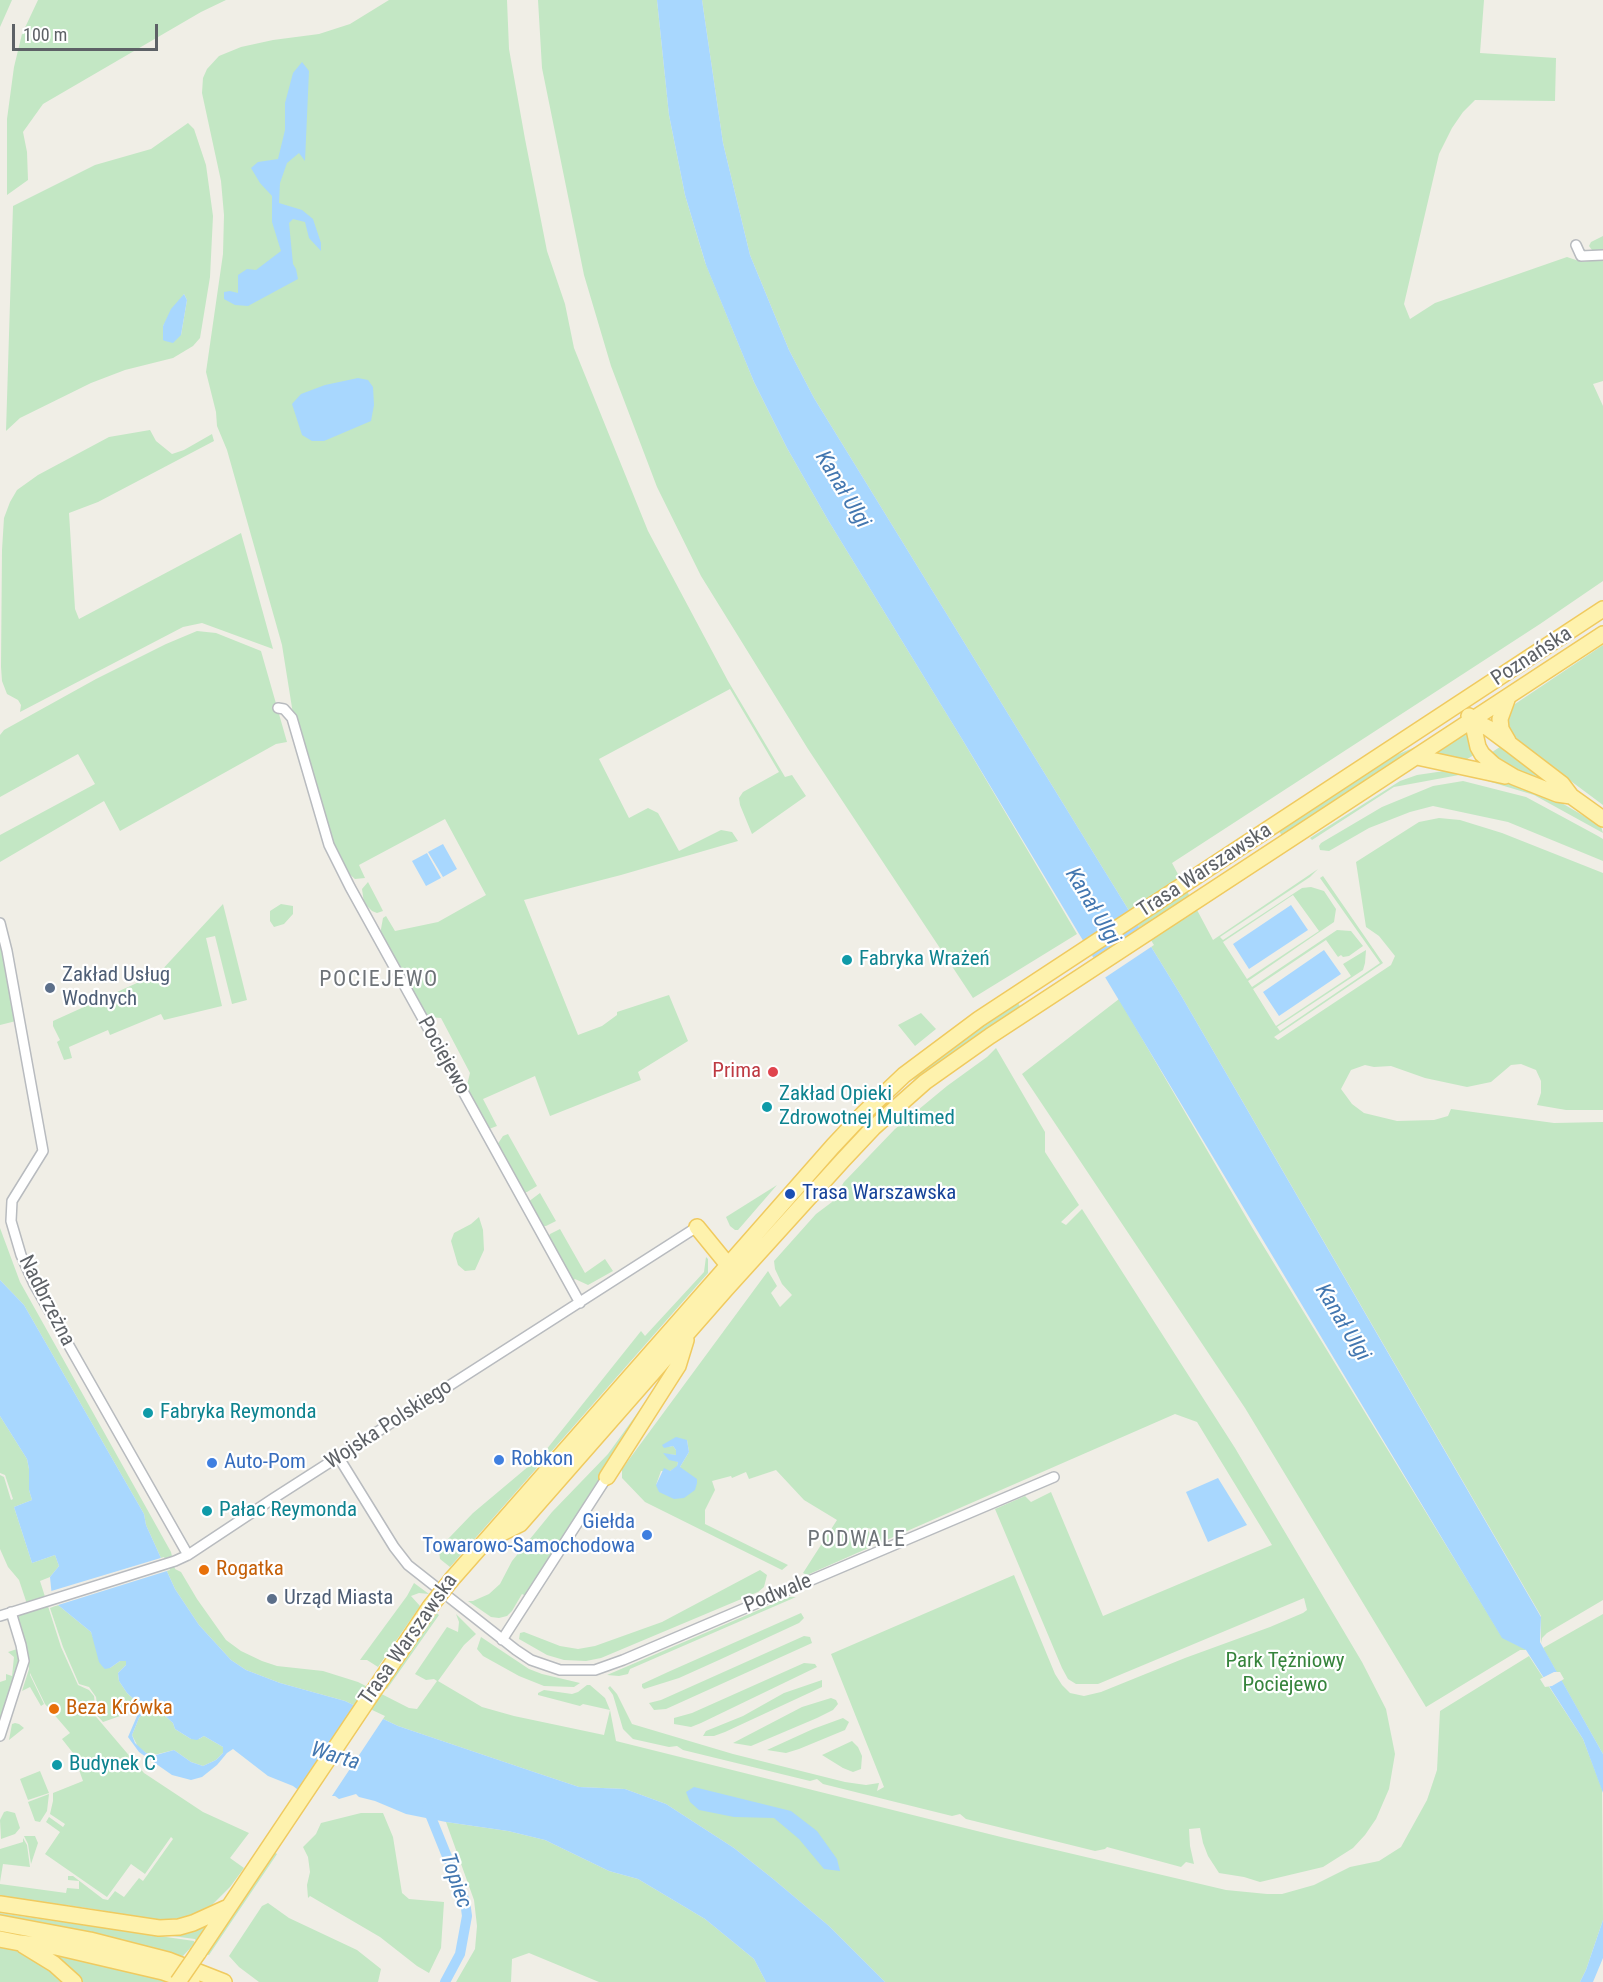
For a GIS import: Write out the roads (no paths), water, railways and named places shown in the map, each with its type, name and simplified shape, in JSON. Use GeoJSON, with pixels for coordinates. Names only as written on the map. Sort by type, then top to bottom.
{"type":"FeatureCollection","features":[{"type":"Feature","properties":{"kind":"main road","name":"Poznańska"},"geometry":{"type":"LineString","coordinates":[[1460,704],[1603,609]]}},
{"type":"Feature","properties":{"kind":"main road","name":"Poznańska"},"geometry":{"type":"LineString","coordinates":[[1508,697],[1603,634]]}},
{"type":"Feature","properties":{"kind":"main road"},"geometry":{"type":"LineString","coordinates":[[1508,697],[1500,719],[1501,729],[1511,745]]}},
{"type":"Feature","properties":{"kind":"main road","name":"Trasa Warszawska"},"geometry":{"type":"LineString","coordinates":[[482,1543],[520,1524],[849,1153],[892,1110],[939,1071],[1508,697]]}},
{"type":"Feature","properties":{"kind":"main road"},"geometry":{"type":"LineString","coordinates":[[1460,704],[1472,720],[1488,728],[1511,745],[1562,784],[1571,796],[1603,819]]}},
{"type":"Feature","properties":{"kind":"main road","name":"Trasa Warszawska"},"geometry":{"type":"LineString","coordinates":[[178,1982],[430,1607],[452,1579],[851,1126],[889,1089],[936,1049],[1460,704]]}},
{"type":"Feature","properties":{"kind":"main road"},"geometry":{"type":"LineString","coordinates":[[1472,720],[1475,739],[1482,754],[1494,765],[1514,777],[1557,794],[1571,796]]}},
{"type":"Feature","properties":{"kind":"main road"},"geometry":{"type":"LineString","coordinates":[[1418,757],[1514,777]]}},
{"type":"Feature","properties":{"kind":"main road"},"geometry":{"type":"LineString","coordinates":[[697,1227],[728,1265],[726,1289]]}},
{"type":"Feature","properties":{"kind":"main road"},"geometry":{"type":"LineString","coordinates":[[607,1477],[678,1366],[687,1335]]}},
{"type":"Feature","properties":{"kind":"main road"},"geometry":{"type":"LineString","coordinates":[[0,1904],[163,1928],[179,1927],[198,1921],[230,1904]]}},
{"type":"Feature","properties":{"kind":"main road"},"geometry":{"type":"LineString","coordinates":[[0,1923],[90,1940],[168,1960],[224,1982]]}},
{"type":"Feature","properties":{"kind":"main road"},"geometry":{"type":"LineString","coordinates":[[0,1939],[56,1947],[163,1972],[192,1982]]}},
{"type":"Feature","properties":{"kind":"main road"},"geometry":{"type":"LineString","coordinates":[[20,1943],[54,1964],[74,1982]]}},
{"type":"Feature","properties":{"kind":"street"},"geometry":{"type":"LineString","coordinates":[[1576,245],[1581,256],[1603,255]]}},
{"type":"Feature","properties":{"kind":"street","name":"Pociejewo"},"geometry":{"type":"LineString","coordinates":[[278,708],[284,710],[292,718],[329,845],[350,887],[580,1303]]}},
{"type":"Feature","properties":{"kind":"street","name":"Nadbrzeżna"},"geometry":{"type":"LineString","coordinates":[[0,923],[43,1147],[41,1156],[12,1201],[11,1221],[21,1255],[34,1284],[188,1556]]}},
{"type":"Feature","properties":{"kind":"street","name":"Wojska Polskiego"},"geometry":{"type":"LineString","coordinates":[[0,1616],[188,1556],[274,1498],[697,1227]]}},
{"type":"Feature","properties":{"kind":"street","name":"Podwale"},"geometry":{"type":"LineString","coordinates":[[339,1458],[394,1547],[408,1565],[502,1640],[531,1660],[560,1670],[595,1670],[1054,1477]]}},
{"type":"Feature","properties":{"kind":"street"},"geometry":{"type":"LineString","coordinates":[[502,1640],[607,1477]]}},
{"type":"Feature","properties":{"kind":"street"},"geometry":{"type":"LineString","coordinates":[[0,1736],[24,1661],[11,1612]]}},
{"type":"Feature","properties":{"kind":"water","name":"Kanał Ulgi"},"geometry":{"type":"Polygon","coordinates":[[[657,0],[702,0],[723,143],[750,255],[789,350],[814,398],[1182,997],[1541,1617],[1540,1642],[1603,1754],[1603,1793],[1583,1739],[1526,1650],[1502,1638],[828,520],[787,448],[754,382],[706,265],[685,195],[669,115],[657,0]]]}},
{"type":"Feature","properties":{"kind":"water"},"geometry":{"type":"Polygon","coordinates":[[[302,62],[309,71],[305,161],[299,153],[287,163],[280,183],[279,203],[302,210],[313,219],[321,243],[321,251],[309,238],[305,222],[293,219],[289,223],[293,264],[298,279],[248,306],[235,305],[224,299],[224,292],[238,293],[238,275],[247,269],[256,270],[281,251],[272,222],[272,196],[260,183],[251,168],[258,162],[278,159],[285,130],[285,103],[293,73],[302,62]]]}},
{"type":"Feature","properties":{"kind":"water"},"geometry":{"type":"Polygon","coordinates":[[[184,294],[187,300],[181,335],[173,343],[165,341],[163,340],[163,326],[171,309],[184,294]]]}},
{"type":"Feature","properties":{"kind":"water"},"geometry":{"type":"Polygon","coordinates":[[[358,378],[368,380],[373,387],[374,405],[371,421],[324,441],[312,441],[302,435],[292,404],[301,394],[325,385],[358,378]]]}},
{"type":"Feature","properties":{"kind":"water"},"geometry":{"type":"Polygon","coordinates":[[[443,844],[457,869],[443,877],[428,852],[443,844]]]}},
{"type":"Feature","properties":{"kind":"water"},"geometry":{"type":"Polygon","coordinates":[[[427,853],[441,878],[426,886],[412,861],[427,853]]]}},
{"type":"Feature","properties":{"kind":"water"},"geometry":{"type":"Polygon","coordinates":[[[1291,905],[1308,930],[1249,969],[1233,944],[1291,905]]]}},
{"type":"Feature","properties":{"kind":"water"},"geometry":{"type":"Polygon","coordinates":[[[1324,950],[1341,974],[1279,1016],[1263,992],[1324,950]]]}},
{"type":"Feature","properties":{"kind":"water","name":"Warta"},"geometry":{"type":"Polygon","coordinates":[[[0,1280],[24,1305],[144,1514],[146,1525],[175,1589],[199,1625],[231,1660],[246,1670],[280,1683],[345,1701],[398,1726],[579,1787],[625,1789],[666,1804],[734,1848],[772,1878],[829,1926],[885,1982],[766,1982],[754,1959],[705,1919],[638,1879],[609,1871],[545,1840],[508,1831],[406,1814],[356,1794],[339,1799],[335,1796],[319,1796],[297,1789],[268,1776],[233,1749],[202,1777],[191,1780],[172,1775],[139,1752],[128,1737],[140,1709],[139,1704],[127,1693],[119,1681],[118,1673],[126,1665],[126,1661],[120,1661],[105,1669],[99,1662],[91,1632],[58,1605],[52,1597],[50,1577],[59,1566],[55,1555],[32,1563],[14,1507],[32,1500],[27,1459],[0,1416],[0,1280]],[[145,1711],[139,1718],[132,1735],[135,1743],[146,1753],[156,1755],[174,1750],[191,1762],[203,1766],[216,1760],[223,1753],[223,1747],[204,1736],[197,1740],[191,1739],[175,1729],[173,1723],[164,1715],[145,1711]]]}},
{"type":"Feature","properties":{"kind":"water"},"geometry":{"type":"Polygon","coordinates":[[[676,1437],[687,1440],[689,1452],[680,1467],[697,1479],[697,1483],[695,1490],[684,1498],[674,1499],[659,1492],[656,1485],[664,1468],[670,1471],[677,1466],[678,1462],[669,1460],[663,1453],[676,1455],[676,1450],[673,1446],[664,1448],[662,1445],[676,1437]]]}},
{"type":"Feature","properties":{"kind":"water"},"geometry":{"type":"Polygon","coordinates":[[[1218,1478],[1247,1525],[1208,1542],[1186,1492],[1218,1478]]]}},
{"type":"Feature","properties":{"kind":"water"},"geometry":{"type":"Polygon","coordinates":[[[694,1787],[791,1811],[817,1831],[837,1859],[840,1871],[824,1869],[799,1839],[774,1818],[734,1817],[699,1810],[690,1802],[686,1792],[694,1787]]]}},
{"type":"Feature","properties":{"kind":"water"},"geometry":{"type":"Polygon","coordinates":[[[1603,1920],[1603,1958],[1593,1982],[1580,1982],[1586,1970],[1603,1920]]]}},
{"type":"Feature","properties":{"kind":"waterway","name":"Topiec"},"geometry":{"type":"LineString","coordinates":[[427,1807],[465,1901],[467,1916],[460,1954],[445,1982]]}},
{"type":"Feature","properties":{"kind":"place","name":"Fabryka Wrażeń"},"geometry":{"type":"Point","coordinates":[847,960]}},
{"type":"Feature","properties":{"kind":"place","name":"Zakład Usług Wodnych"},"geometry":{"type":"Point","coordinates":[50,988]}},
{"type":"Feature","properties":{"kind":"place","name":"Prima"},"geometry":{"type":"Point","coordinates":[773,1072]}},
{"type":"Feature","properties":{"kind":"place","name":"Zakład Opieki Zdrowotnej Multimed"},"geometry":{"type":"Point","coordinates":[767,1107]}},
{"type":"Feature","properties":{"kind":"place","name":"Trasa Warszawska"},"geometry":{"type":"Point","coordinates":[790,1194]}},
{"type":"Feature","properties":{"kind":"place","name":"Fabryka Reymonda"},"geometry":{"type":"Point","coordinates":[148,1413]}},
{"type":"Feature","properties":{"kind":"place","name":"Robkon"},"geometry":{"type":"Point","coordinates":[499,1460]}},
{"type":"Feature","properties":{"kind":"place","name":"Auto-Pom"},"geometry":{"type":"Point","coordinates":[212,1463]}},
{"type":"Feature","properties":{"kind":"place","name":"Pałac Reymonda"},"geometry":{"type":"Point","coordinates":[207,1511]}},
{"type":"Feature","properties":{"kind":"place","name":"Giełda Towarowo-Samochodowa"},"geometry":{"type":"Point","coordinates":[647,1535]}},
{"type":"Feature","properties":{"kind":"place","name":"Rogatka"},"geometry":{"type":"Point","coordinates":[204,1570]}},
{"type":"Feature","properties":{"kind":"place","name":"Urząd Miasta"},"geometry":{"type":"Point","coordinates":[272,1599]}},
{"type":"Feature","properties":{"kind":"place","name":"Beza Krówka"},"geometry":{"type":"Point","coordinates":[54,1709]}},
{"type":"Feature","properties":{"kind":"place","name":"Budynek C"},"geometry":{"type":"Point","coordinates":[57,1765]}},
{"type":"Feature","properties":{"kind":"district","name":"POCIEJEWO"},"geometry":{"type":"Point","coordinates":[379,980]}},
{"type":"Feature","properties":{"kind":"district","name":"PODWALE"},"geometry":{"type":"Point","coordinates":[857,1540]}},
{"type":"Feature","properties":{"kind":"park label","name":"Park Tężniowy Pociejewo"},"geometry":{"type":"Point","coordinates":[1285,1674]}}]}
